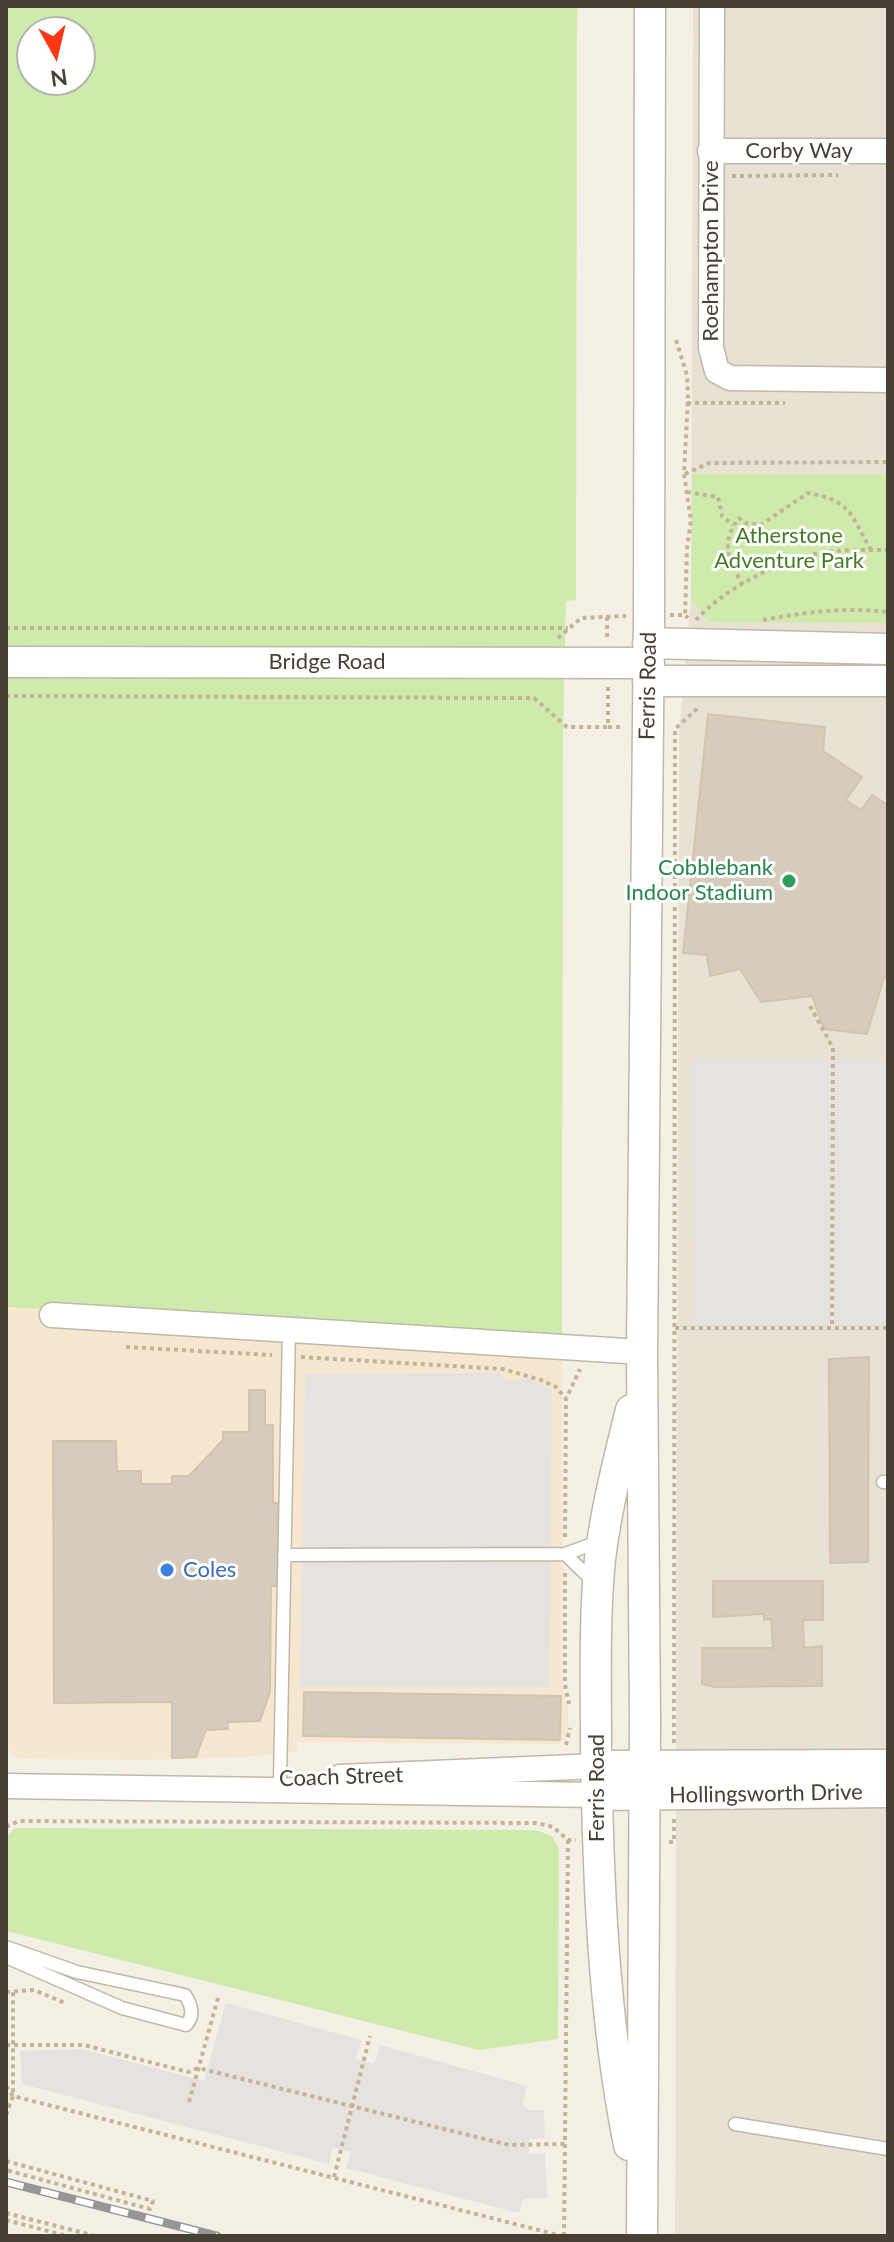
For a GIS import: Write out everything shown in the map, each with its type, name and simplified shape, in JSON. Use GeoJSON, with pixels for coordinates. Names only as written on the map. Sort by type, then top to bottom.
{"type":"FeatureCollection","features":[{"type":"Feature","properties":{"kind":"street","name":"Ferris Road"},"geometry":{"type":"LineString","coordinates":[[642,2224],[645,1781],[642,1359],[662,728],[648,662],[650,6]]}},
{"type":"Feature","properties":{"kind":"street","name":"Roehampton Drive"},"geometry":{"type":"LineString","coordinates":[[712,6],[721,151],[711,348],[717,371],[730,378],[888,380]]}},
{"type":"Feature","properties":{"kind":"street","name":"Corby Way"},"geometry":{"type":"LineString","coordinates":[[721,151],[888,151]]}},
{"type":"Feature","properties":{"kind":"street","name":"Bridge Road"},"geometry":{"type":"LineString","coordinates":[[6,662],[607,663],[888,649]]}},
{"type":"Feature","properties":{"kind":"street","name":"Bridge Road"},"geometry":{"type":"LineString","coordinates":[[648,662],[888,681]]}},
{"type":"Feature","properties":{"kind":"street"},"geometry":{"type":"LineString","coordinates":[[52,1315],[590,1350],[642,1359]]}},
{"type":"Feature","properties":{"kind":"street","name":"Ferris Road"},"geometry":{"type":"LineString","coordinates":[[642,1359],[604,1539],[599,1587],[596,1781],[597,1857],[606,1981],[620,2101],[642,2224]]}},
{"type":"Feature","properties":{"kind":"street","name":"Hollingsworth Drive"},"geometry":{"type":"LineString","coordinates":[[645,1781],[888,1765]]}},
{"type":"Feature","properties":{"kind":"street"},"geometry":{"type":"LineString","coordinates":[[596,1781],[645,1781]]}},
{"type":"Feature","properties":{"kind":"street","name":"Coach Street"},"geometry":{"type":"LineString","coordinates":[[6,1786],[86,1788],[596,1781]]}},
{"type":"Feature","properties":{"kind":"street","name":"Hollingsworth Drive"},"geometry":{"type":"LineString","coordinates":[[645,1781],[888,1792]]}},
{"type":"Feature","properties":{"kind":"lane"},"geometry":{"type":"LineString","coordinates":[[280,1785],[289,1330]]}},
{"type":"Feature","properties":{"kind":"lane"},"geometry":{"type":"LineString","coordinates":[[284,1555],[565,1554],[604,1539]]}},
{"type":"Feature","properties":{"kind":"lane"},"geometry":{"type":"LineString","coordinates":[[565,1554],[599,1587]]}},
{"type":"Feature","properties":{"kind":"lane"},"geometry":{"type":"LineString","coordinates":[[6,1947],[77,1972],[185,1995],[191,2017],[186,2025],[122,2008],[6,1957]]}},
{"type":"Feature","properties":{"kind":"lane"},"geometry":{"type":"LineString","coordinates":[[735,2124],[888,2149]]}},
{"type":"Feature","properties":{"kind":"path"},"geometry":{"type":"LineString","coordinates":[[721,151],[732,176],[848,175]]}},
{"type":"Feature","properties":{"kind":"path"},"geometry":{"type":"LineString","coordinates":[[675,333],[687,375],[684,474],[691,520],[685,615]]}},
{"type":"Feature","properties":{"kind":"path"},"geometry":{"type":"LineString","coordinates":[[684,474],[709,463],[888,462]]}},
{"type":"Feature","properties":{"kind":"path"},"geometry":{"type":"LineString","coordinates":[[687,492],[718,497],[722,516],[733,525]]}},
{"type":"Feature","properties":{"kind":"path"},"geometry":{"type":"LineString","coordinates":[[743,585],[727,550],[728,533],[733,525],[739,518],[745,523],[761,525],[808,493],[833,498],[848,508],[871,550]]}},
{"type":"Feature","properties":{"kind":"path"},"geometry":{"type":"LineString","coordinates":[[705,624],[692,624],[723,595],[778,566],[819,553],[888,550]]}},
{"type":"Feature","properties":{"kind":"path"},"geometry":{"type":"LineString","coordinates":[[758,621],[815,611],[860,609],[888,612]]}},
{"type":"Feature","properties":{"kind":"path"},"geometry":{"type":"LineString","coordinates":[[607,617],[608,727]]}},
{"type":"Feature","properties":{"kind":"path"},"geometry":{"type":"LineString","coordinates":[[6,628],[570,628]]}},
{"type":"Feature","properties":{"kind":"path"},"geometry":{"type":"LineString","coordinates":[[6,696],[534,698],[567,727],[662,728],[706,700]]}},
{"type":"Feature","properties":{"kind":"path"},"geometry":{"type":"LineString","coordinates":[[662,728],[675,1328],[674,1732]]}},
{"type":"Feature","properties":{"kind":"path"},"geometry":{"type":"LineString","coordinates":[[810,1006],[833,1048],[832,1328]]}},
{"type":"Feature","properties":{"kind":"path"},"geometry":{"type":"LineString","coordinates":[[675,1328],[888,1328]]}},
{"type":"Feature","properties":{"kind":"path"},"geometry":{"type":"LineString","coordinates":[[126,1347],[503,1369],[556,1387],[566,1399]]}},
{"type":"Feature","properties":{"kind":"path"},"geometry":{"type":"LineString","coordinates":[[570,1708],[565,1685],[566,1399],[590,1350]]}},
{"type":"Feature","properties":{"kind":"path"},"geometry":{"type":"LineString","coordinates":[[6,1827],[14,1822],[35,1821],[537,1823],[553,1827],[568,1840],[563,2236],[13,2096],[6,2086]]}},
{"type":"Feature","properties":{"kind":"path"},"geometry":{"type":"LineString","coordinates":[[6,1992],[34,1990],[78,2007]]}},
{"type":"Feature","properties":{"kind":"path"},"geometry":{"type":"LineString","coordinates":[[6,2115],[13,2096],[13,1991]]}},
{"type":"Feature","properties":{"kind":"path"},"geometry":{"type":"LineString","coordinates":[[189,2102],[218,1998]]}},
{"type":"Feature","properties":{"kind":"path"},"geometry":{"type":"LineString","coordinates":[[334,2177],[370,2036]]}},
{"type":"Feature","properties":{"kind":"path"},"geometry":{"type":"LineString","coordinates":[[6,2045],[84,2045],[188,2072],[198,2068],[509,2145],[565,2144]]}},
{"type":"Feature","properties":{"kind":"path"},"geometry":{"type":"LineString","coordinates":[[6,2161],[153,2201],[150,2209],[8,2170]]}},
{"type":"Feature","properties":{"kind":"path"},"geometry":{"type":"LineString","coordinates":[[6,2213],[95,2236]]}},
{"type":"Feature","properties":{"kind":"path"},"geometry":{"type":"LineString","coordinates":[[6,2220],[67,2236]]}},
{"type":"Feature","properties":{"kind":"shaded area"},"geometry":{"type":"Polygon","coordinates":[[[693,6],[888,6],[888,2236],[675,2236],[679,733],[691,599],[693,6]]]}},
{"type":"Feature","properties":{"kind":"shaded area"},"geometry":{"type":"Polygon","coordinates":[[[692,1059],[888,1061],[888,1327],[694,1327],[692,1059]]]}},
{"type":"Feature","properties":{"kind":"shaded area"},"geometry":{"type":"Polygon","coordinates":[[[6,1307],[562,1341],[563,1690],[568,1710],[568,1735],[559,1744],[297,1742],[297,1752],[243,1757],[18,1759],[6,1747],[6,1307]]]}},
{"type":"Feature","properties":{"kind":"shaded area"},"geometry":{"type":"Polygon","coordinates":[[[499,1373],[507,1382],[529,1378],[552,1391],[549,1687],[300,1687],[305,1374],[499,1373]]]}},
{"type":"Feature","properties":{"kind":"shaded area"},"geometry":{"type":"Polygon","coordinates":[[[226,2003],[361,2040],[356,2059],[374,2064],[380,2045],[527,2086],[522,2104],[529,2110],[544,2110],[545,2138],[529,2139],[529,2154],[545,2153],[547,2198],[523,2199],[519,2213],[346,2168],[351,2152],[333,2147],[329,2164],[22,2084],[20,2051],[82,2049],[204,2081],[226,2003]]]}},
{"type":"Feature","properties":{"kind":"green space"},"geometry":{"type":"Polygon","coordinates":[[[6,6],[577,6],[576,600],[566,601],[563,733],[562,1341],[6,1307],[6,6]]]}},
{"type":"Feature","properties":{"kind":"green space","name":"Atherstone Adventure Park"},"geometry":{"type":"Polygon","coordinates":[[[692,474],[888,475],[888,623],[710,622],[691,599],[692,474]]]}},
{"type":"Feature","properties":{"kind":"green space"},"geometry":{"type":"Polygon","coordinates":[[[15,1828],[536,1830],[552,1836],[559,1849],[558,2039],[479,2050],[6,1931],[6,1837],[15,1828]]]}},
{"type":"Feature","properties":{"kind":"building","name":"Cobblebank Indoor Stadium"},"geometry":{"type":"Polygon","coordinates":[[[708,714],[825,727],[823,751],[862,777],[846,800],[861,810],[872,795],[888,805],[888,979],[884,977],[867,1034],[824,1029],[812,996],[761,1002],[740,969],[710,976],[707,955],[683,953],[708,714]]]}},
{"type":"Feature","properties":{"kind":"building"},"geometry":{"type":"Polygon","coordinates":[[[869,1357],[868,1562],[830,1563],[829,1359],[869,1357]]]}},
{"type":"Feature","properties":{"kind":"building"},"geometry":{"type":"Polygon","coordinates":[[[249,1390],[265,1390],[265,1425],[273,1425],[273,1503],[278,1503],[278,1586],[271,1586],[270,1692],[260,1721],[227,1722],[228,1729],[206,1730],[196,1757],[172,1758],[172,1702],[54,1703],[53,1441],[116,1441],[117,1471],[141,1471],[141,1484],[172,1484],[172,1476],[189,1476],[223,1440],[223,1432],[249,1432],[249,1390]]]}},
{"type":"Feature","properties":{"kind":"building"},"geometry":{"type":"Polygon","coordinates":[[[713,1581],[823,1581],[823,1620],[803,1620],[804,1648],[822,1646],[822,1686],[715,1687],[702,1684],[702,1648],[773,1648],[771,1619],[764,1620],[764,1614],[713,1617],[713,1581]]]}},
{"type":"Feature","properties":{"kind":"building"},"geometry":{"type":"Polygon","coordinates":[[[304,1692],[561,1696],[560,1740],[303,1736],[304,1692]]]}},
{"type":"Feature","properties":{"kind":"railway"},"geometry":{"type":"LineString","coordinates":[[6,2182],[217,2236]]}},
{"type":"Feature","properties":{"kind":"place","name":"Cobblebank Indoor Stadium"},"geometry":{"type":"Point","coordinates":[789,881]}},
{"type":"Feature","properties":{"kind":"place","name":"Coles"},"geometry":{"type":"Point","coordinates":[167,1570]}}]}
